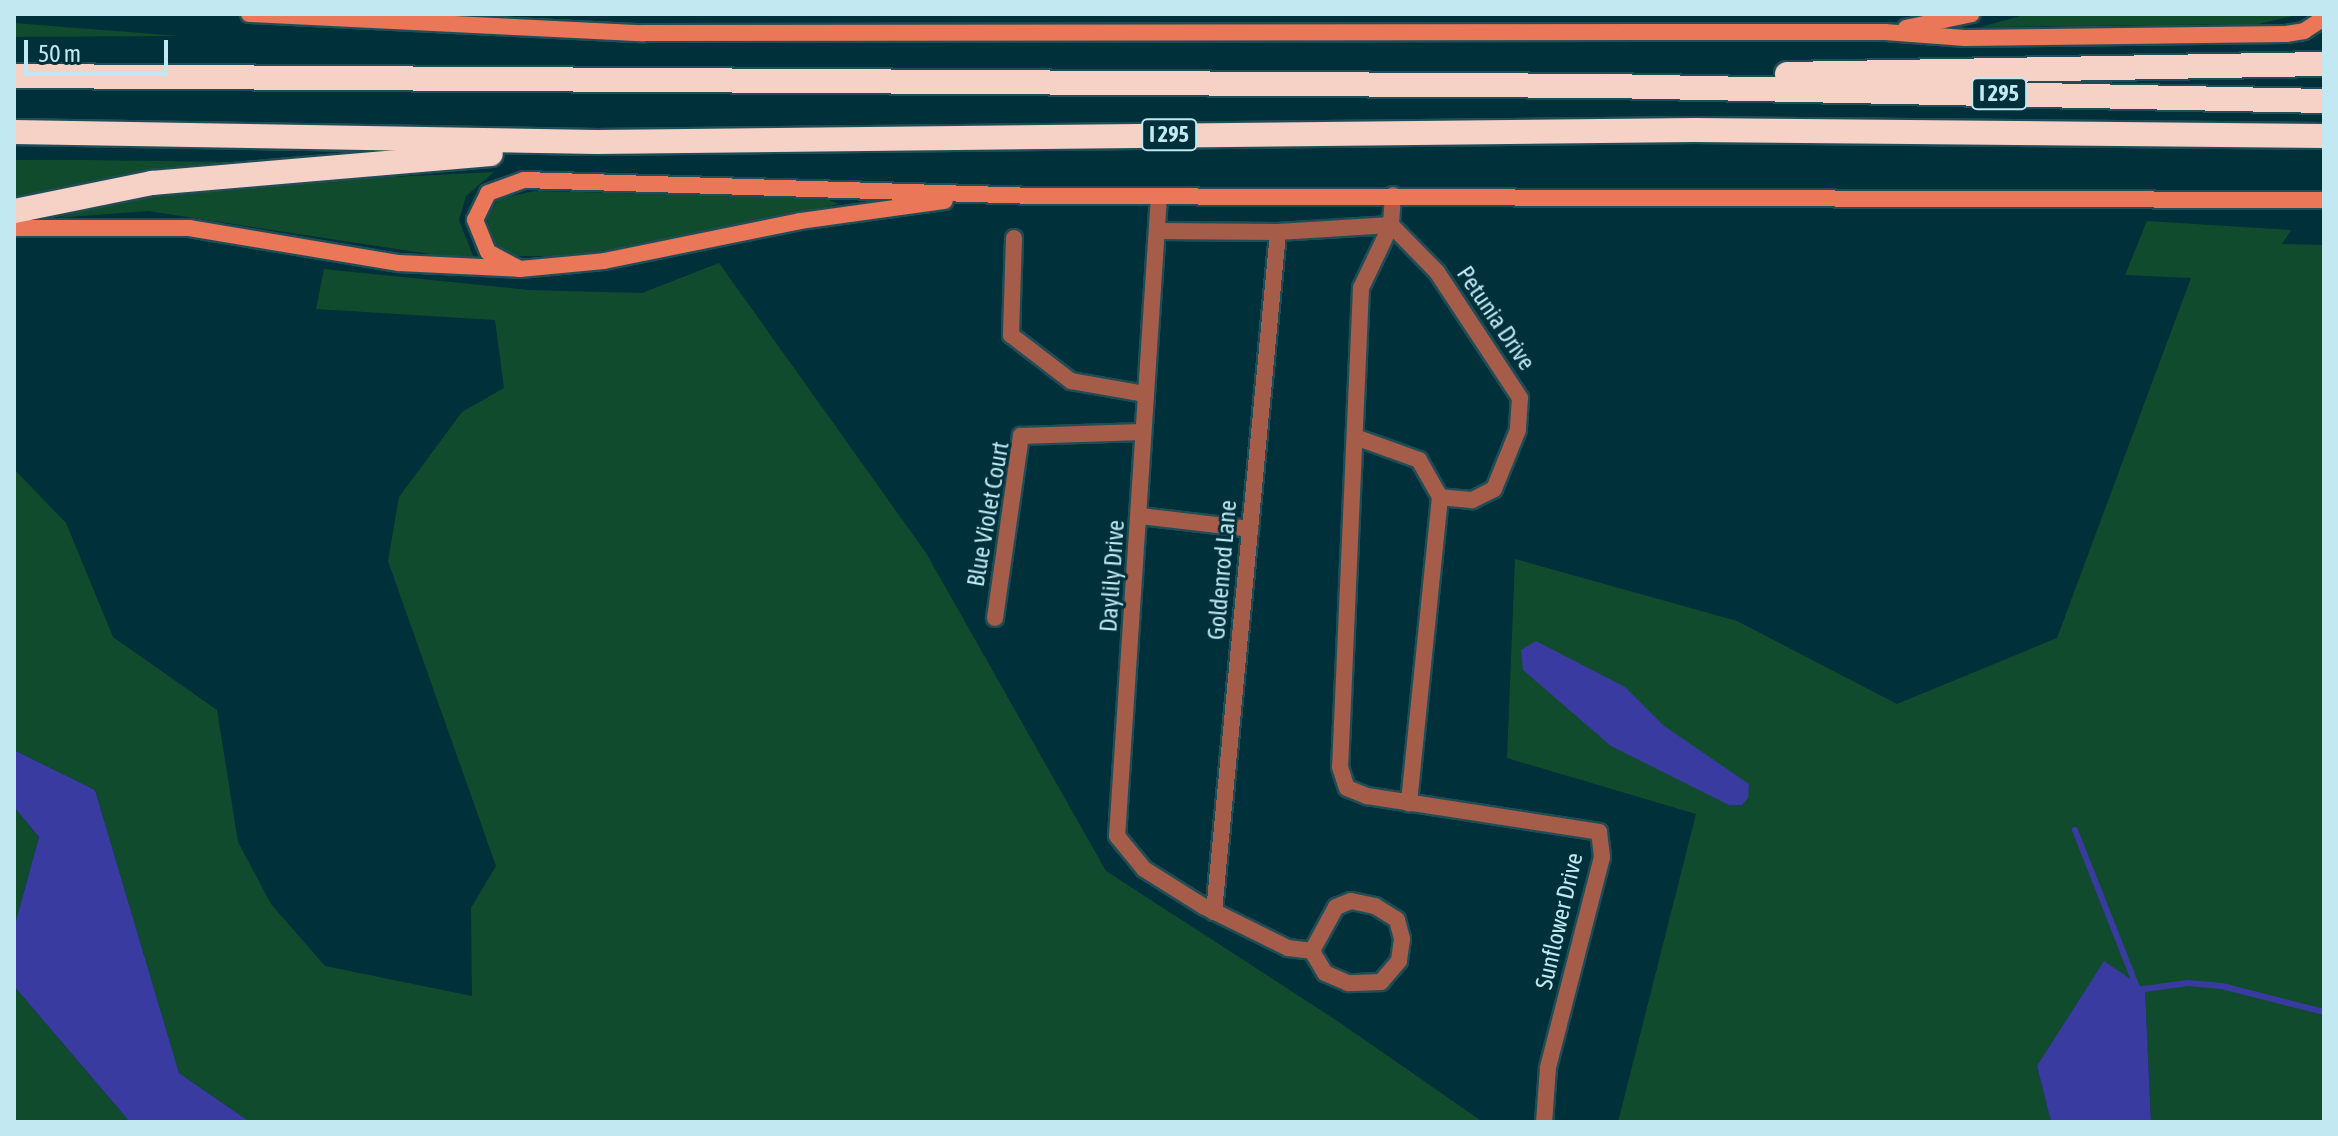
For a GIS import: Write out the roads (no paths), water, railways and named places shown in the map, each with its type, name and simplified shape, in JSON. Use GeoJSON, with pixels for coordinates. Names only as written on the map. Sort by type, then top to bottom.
{"type":"FeatureCollection","features":[{"type":"Feature","properties":{"kind":"highway"},"geometry":{"type":"LineString","coordinates":[[1675,87],[1722,72],[2324,64]]}},
{"type":"Feature","properties":{"kind":"highway","name":"I 295"},"geometry":{"type":"LineString","coordinates":[[14,76],[1675,87],[2324,101]]}},
{"type":"Feature","properties":{"kind":"highway","name":"I 295"},"geometry":{"type":"LineString","coordinates":[[14,132],[679,141],[1694,130],[2324,136]]}},
{"type":"Feature","properties":{"kind":"highway"},"geometry":{"type":"LineString","coordinates":[[14,211],[152,183],[277,169],[679,141]]}},
{"type":"Feature","properties":{"kind":"main road"},"geometry":{"type":"LineString","coordinates":[[249,14],[643,33],[1885,32],[1965,38],[2286,34],[2304,31],[2324,18]]}},
{"type":"Feature","properties":{"kind":"main road"},"geometry":{"type":"LineString","coordinates":[[1885,32],[1972,14]]}},
{"type":"Feature","properties":{"kind":"main road"},"geometry":{"type":"LineString","coordinates":[[520,269],[488,252],[475,220],[488,193],[524,180],[991,195],[2324,200]]}},
{"type":"Feature","properties":{"kind":"main road"},"geometry":{"type":"LineString","coordinates":[[14,228],[126,224],[189,228],[399,263],[520,269],[604,261],[800,221],[991,195]]}},
{"type":"Feature","properties":{"kind":"street","name":"Sunflower Drive"},"geometry":{"type":"LineString","coordinates":[[1393,195],[1391,225],[1361,288],[1358,438],[1340,767],[1347,788],[1409,803],[1599,832],[1602,857],[1548,1068],[1544,1122]]}},
{"type":"Feature","properties":{"kind":"street","name":"Daylily Drive"},"geometry":{"type":"LineString","coordinates":[[1159,196],[1141,432],[1140,516],[1117,836],[1144,869],[1214,912],[1288,948],[1312,951]]}},
{"type":"Feature","properties":{"kind":"street"},"geometry":{"type":"LineString","coordinates":[[1158,231],[1278,232],[1391,225]]}},
{"type":"Feature","properties":{"kind":"street","name":"Petunia Drive"},"geometry":{"type":"LineString","coordinates":[[1391,225],[1437,272],[1520,398],[1512,452],[1494,489],[1472,500],[1440,497]]}},
{"type":"Feature","properties":{"kind":"street","name":"Goldenrod Lane"},"geometry":{"type":"LineString","coordinates":[[1214,912],[1278,232]]}},
{"type":"Feature","properties":{"kind":"street"},"geometry":{"type":"LineString","coordinates":[[1014,238],[1011,335],[1071,381],[1145,394]]}},
{"type":"Feature","properties":{"kind":"street","name":"Blue Violet Court"},"geometry":{"type":"LineString","coordinates":[[995,618],[1021,436],[1141,432]]}},
{"type":"Feature","properties":{"kind":"street"},"geometry":{"type":"LineString","coordinates":[[1358,438],[1419,460],[1440,497],[1409,803]]}},
{"type":"Feature","properties":{"kind":"street"},"geometry":{"type":"LineString","coordinates":[[1140,516],[1250,529]]}},
{"type":"Feature","properties":{"kind":"street"},"geometry":{"type":"LineString","coordinates":[[1351,901],[1375,906],[1397,920],[1402,939],[1399,961],[1381,982],[1348,983],[1325,973],[1312,951],[1336,907],[1351,901]]}},
{"type":"Feature","properties":{"kind":"waterway"},"geometry":{"type":"LineString","coordinates":[[2075,830],[2138,990]]}},
{"type":"Feature","properties":{"kind":"waterway"},"geometry":{"type":"LineString","coordinates":[[2137,990],[2188,983],[2222,986],[2324,1012]]}}]}
